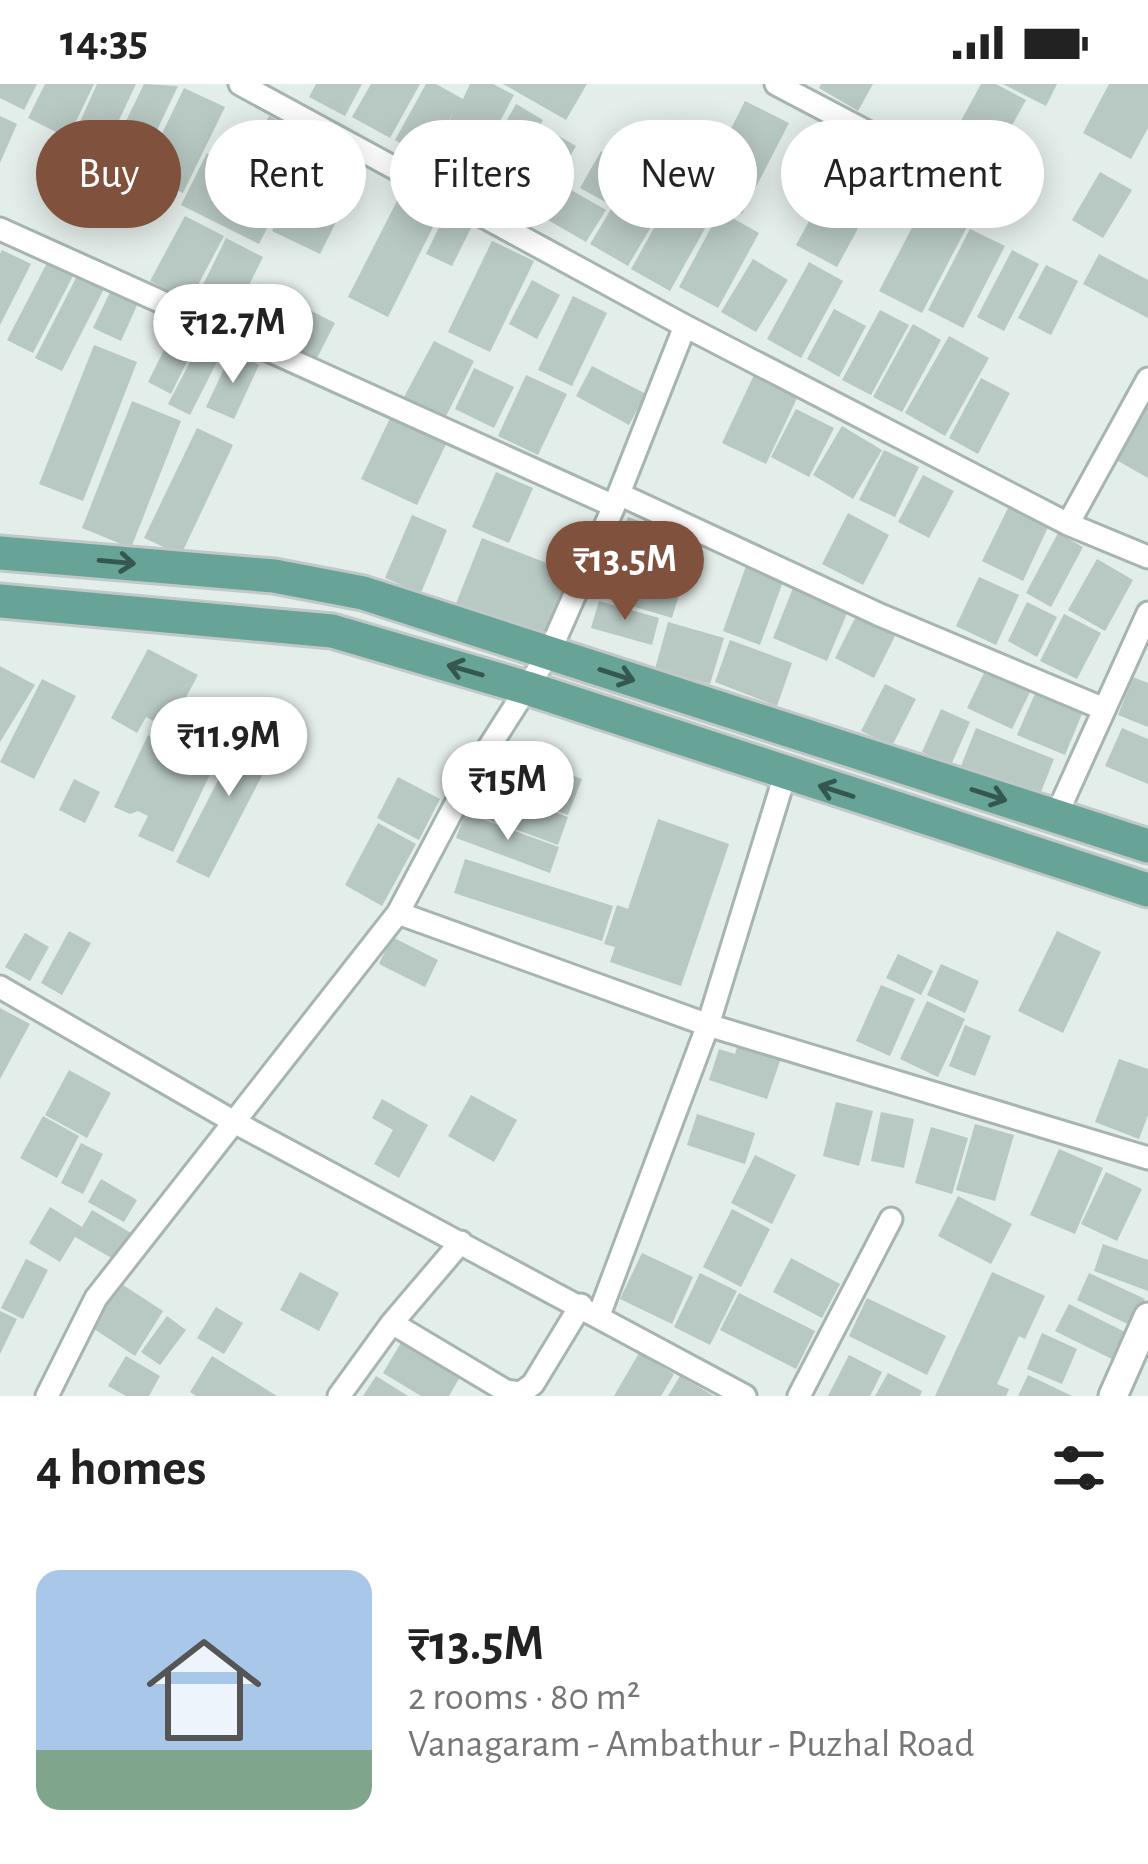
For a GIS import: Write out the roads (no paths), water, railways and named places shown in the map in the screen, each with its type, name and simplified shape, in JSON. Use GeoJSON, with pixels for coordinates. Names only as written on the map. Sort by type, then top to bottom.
{"type":"FeatureCollection","features":[{"type":"Feature","properties":{"kind":"main road"},"geometry":{"type":"LineString","coordinates":[[0,553],[274,576],[363,593],[1148,846]]}},
{"type":"Feature","properties":{"kind":"main road"},"geometry":{"type":"LineString","coordinates":[[0,601],[332,632],[526,688],[1148,890]]}},
{"type":"Feature","properties":{"kind":"street"},"geometry":{"type":"LineString","coordinates":[[240,84],[686,326],[1069,524],[1148,557]]}},
{"type":"Feature","properties":{"kind":"street"},"geometry":{"type":"LineString","coordinates":[[776,84],[844,120]]}},
{"type":"Feature","properties":{"kind":"street"},"geometry":{"type":"LineString","coordinates":[[0,229],[1104,709]]}},
{"type":"Feature","properties":{"kind":"street"},"geometry":{"type":"LineString","coordinates":[[47,1396],[96,1298],[398,914],[470,777],[549,653],[686,326]]}},
{"type":"Feature","properties":{"kind":"street"},"geometry":{"type":"LineString","coordinates":[[1069,524],[1148,379]]}},
{"type":"Feature","properties":{"kind":"street"},"geometry":{"type":"LineString","coordinates":[[1056,816],[1148,614]]}},
{"type":"Feature","properties":{"kind":"street"},"geometry":{"type":"LineString","coordinates":[[392,1323],[506,1391],[520,1393],[590,1310],[708,1025],[784,775]]}},
{"type":"Feature","properties":{"kind":"street"},"geometry":{"type":"LineString","coordinates":[[398,914],[708,1025],[1148,1157]]}},
{"type":"Feature","properties":{"kind":"street"},"geometry":{"type":"LineString","coordinates":[[0,987],[236,1123],[745,1396]]}},
{"type":"Feature","properties":{"kind":"street"},"geometry":{"type":"LineString","coordinates":[[799,1396],[891,1219]]}},
{"type":"Feature","properties":{"kind":"street"},"geometry":{"type":"LineString","coordinates":[[339,1396],[392,1323],[461,1242]]}},
{"type":"Feature","properties":{"kind":"street"},"geometry":{"type":"LineString","coordinates":[[1113,1396],[1148,1317]]}}]}
